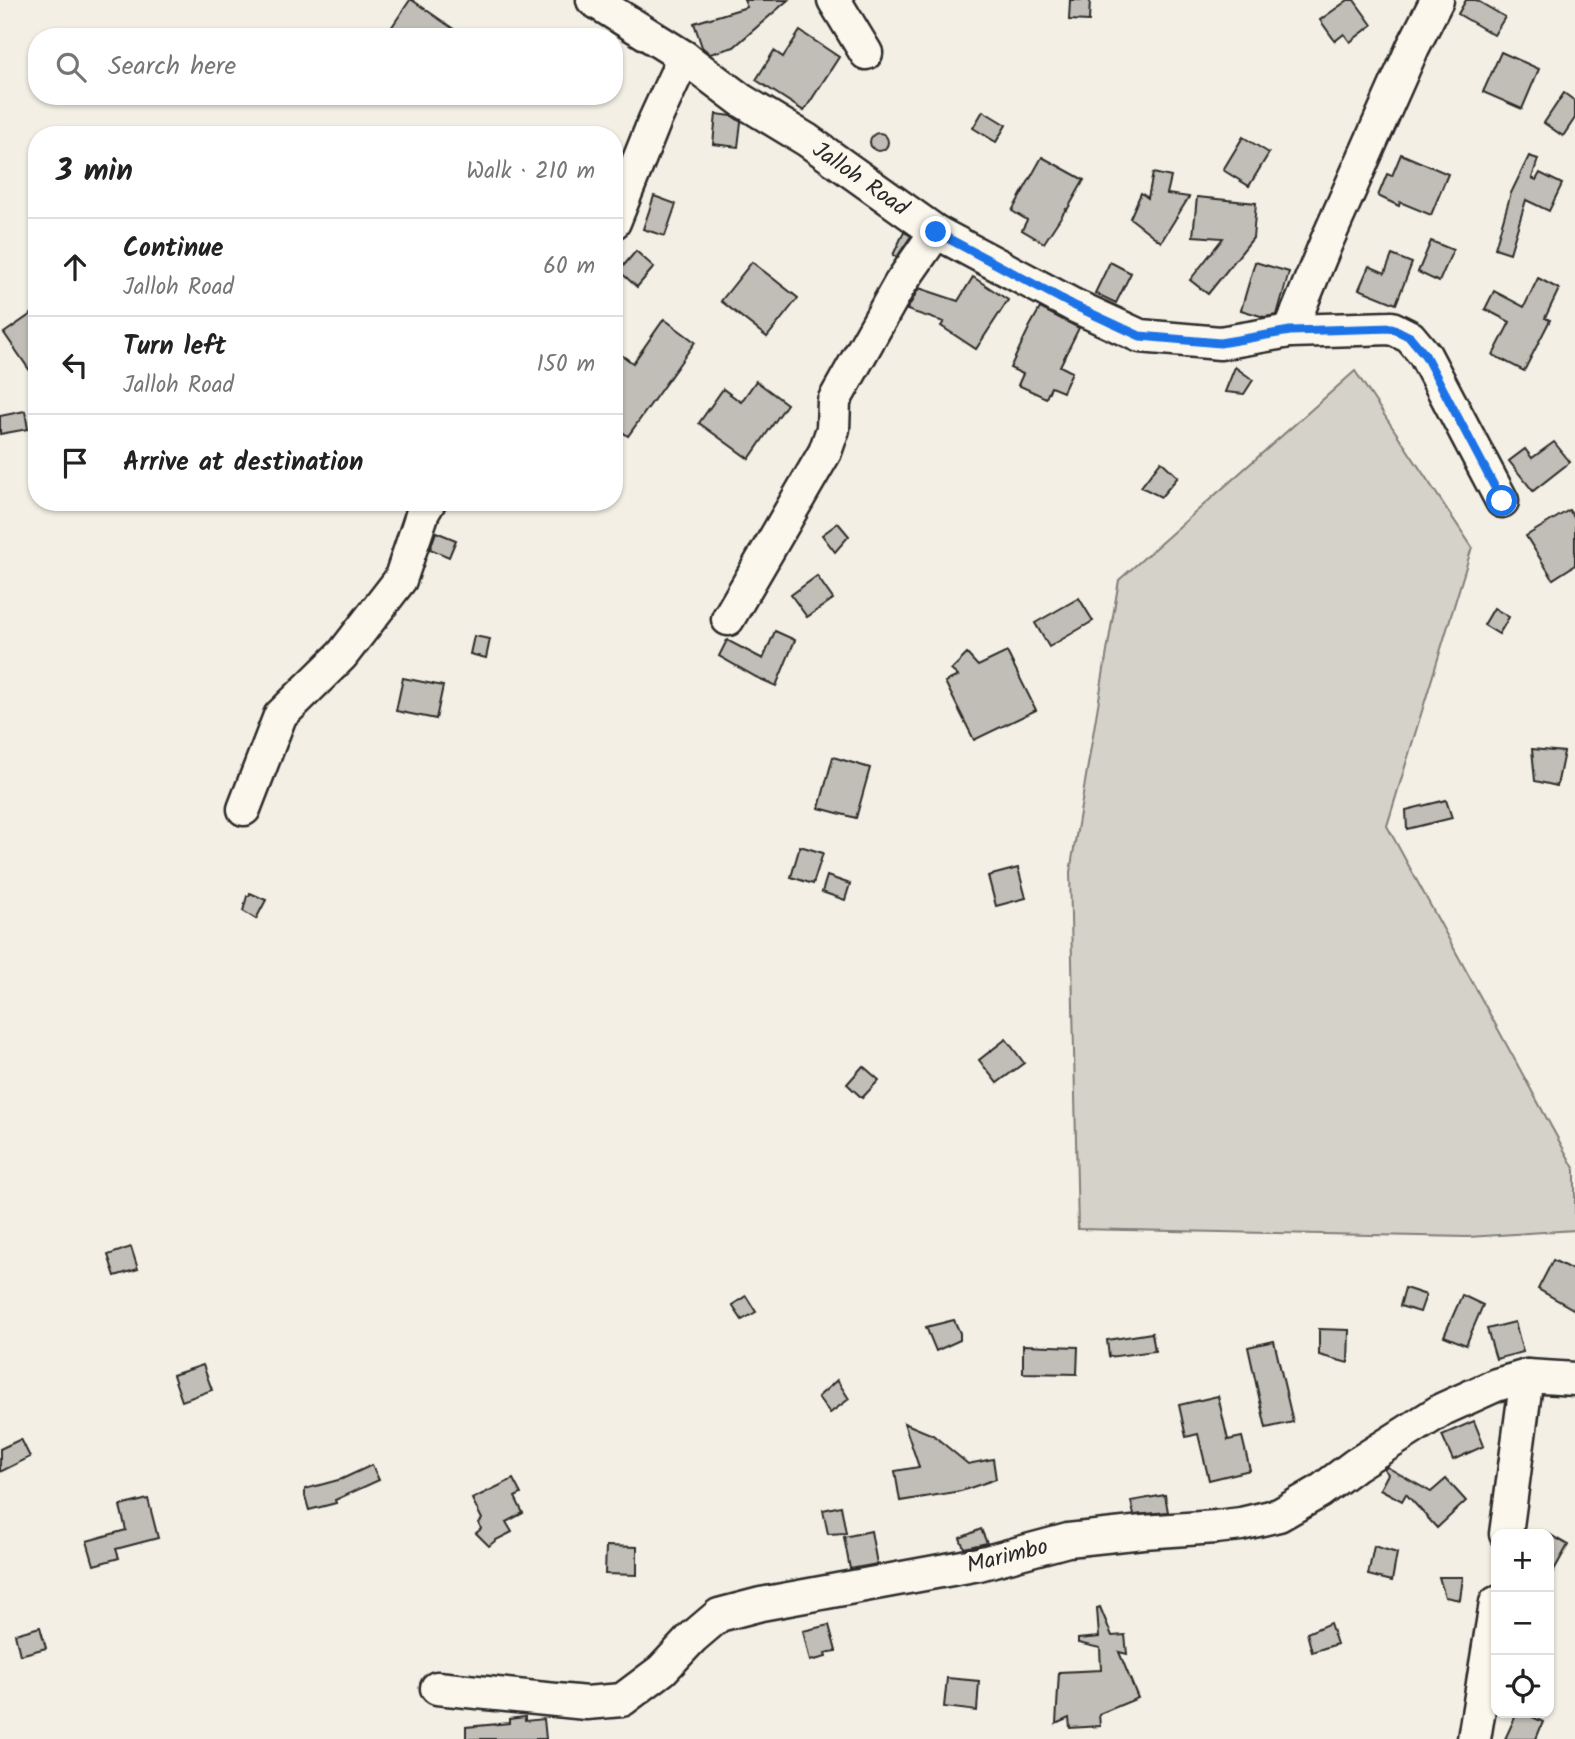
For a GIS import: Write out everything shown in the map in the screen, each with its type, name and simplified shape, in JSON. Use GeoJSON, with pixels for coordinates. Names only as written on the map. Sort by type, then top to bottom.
{"type":"FeatureCollection","features":[{"type":"Feature","properties":{"kind":"street","name":"Jalloh Road"},"geometry":{"type":"LineString","coordinates":[[593,0],[684,57],[741,100],[807,140],[936,232],[1073,305],[1140,336],[1220,343],[1290,331],[1392,328],[1410,337],[1425,355],[1502,501]]}},
{"type":"Feature","properties":{"kind":"street"},"geometry":{"type":"LineString","coordinates":[[834,0],[866,53]]}},
{"type":"Feature","properties":{"kind":"street"},"geometry":{"type":"LineString","coordinates":[[1290,331],[1413,47],[1437,0]]}},
{"type":"Feature","properties":{"kind":"street"},"geometry":{"type":"LineString","coordinates":[[623,200],[684,57]]}},
{"type":"Feature","properties":{"kind":"street"},"geometry":{"type":"LineString","coordinates":[[728,619],[825,452],[833,429],[834,401],[900,284],[936,232]]}},
{"type":"Feature","properties":{"kind":"street"},"geometry":{"type":"LineString","coordinates":[[244,809],[280,716],[342,655],[400,580],[424,511]]}},
{"type":"Feature","properties":{"kind":"street"},"geometry":{"type":"LineString","coordinates":[[1507,1529],[1527,1376]]}},
{"type":"Feature","properties":{"kind":"street","name":"Marimbo"},"geometry":{"type":"LineString","coordinates":[[437,1688],[586,1703],[622,1700],[662,1670],[692,1638],[719,1615],[761,1604],[979,1564],[1068,1540],[1216,1527],[1279,1515],[1319,1492],[1355,1465],[1443,1409],[1496,1385],[1527,1376],[1575,1379]]}},
{"type":"Feature","properties":{"kind":"street"},"geometry":{"type":"LineString","coordinates":[[1474,1739],[1491,1634]]}},
{"type":"Feature","properties":{"kind":"shaded area"},"geometry":{"type":"Polygon","coordinates":[[[1355,371],[1472,547],[1387,826],[1575,1170],[1575,1230],[1468,1237],[1078,1229],[1070,872],[1119,580],[1355,371]]]}},
{"type":"Feature","properties":{"kind":"building"},"geometry":{"type":"Polygon","coordinates":[[[412,0],[452,28],[391,28],[412,0]]]}},
{"type":"Feature","properties":{"kind":"building"},"geometry":{"type":"Polygon","coordinates":[[[744,0],[788,0],[734,47],[710,54],[702,47],[694,23],[747,7],[744,0]]]}},
{"type":"Feature","properties":{"kind":"building"},"geometry":{"type":"Polygon","coordinates":[[[1070,0],[1090,0],[1089,21],[1069,20],[1070,0]]]}},
{"type":"Feature","properties":{"kind":"building"},"geometry":{"type":"Polygon","coordinates":[[[1348,0],[1354,0],[1372,25],[1350,42],[1344,34],[1335,41],[1320,20],[1348,0]]]}},
{"type":"Feature","properties":{"kind":"building"},"geometry":{"type":"Polygon","coordinates":[[[1466,0],[1476,0],[1505,17],[1494,35],[1458,14],[1466,0]]]}},
{"type":"Feature","properties":{"kind":"building"},"geometry":{"type":"Polygon","coordinates":[[[800,31],[839,57],[804,111],[756,80],[774,51],[783,57],[800,31]]]}},
{"type":"Feature","properties":{"kind":"building"},"geometry":{"type":"Polygon","coordinates":[[[1501,52],[1539,69],[1522,109],[1483,92],[1501,52]]]}},
{"type":"Feature","properties":{"kind":"building"},"geometry":{"type":"Polygon","coordinates":[[[1564,93],[1575,101],[1575,118],[1563,136],[1544,123],[1564,93]]]}},
{"type":"Feature","properties":{"kind":"building"},"geometry":{"type":"Polygon","coordinates":[[[983,111],[1006,125],[996,142],[973,128],[983,111]]]}},
{"type":"Feature","properties":{"kind":"building"},"geometry":{"type":"Polygon","coordinates":[[[716,114],[732,116],[741,122],[738,147],[713,144],[716,114]]]}},
{"type":"Feature","properties":{"kind":"building"},"geometry":{"type":"Polygon","coordinates":[[[875,133],[883,133],[888,142],[886,149],[875,151],[870,146],[870,138],[875,133]]]}},
{"type":"Feature","properties":{"kind":"building"},"geometry":{"type":"Polygon","coordinates":[[[1243,137],[1269,153],[1249,186],[1223,170],[1243,137]]]}},
{"type":"Feature","properties":{"kind":"building"},"geometry":{"type":"Polygon","coordinates":[[[1401,154],[1448,174],[1431,215],[1400,202],[1399,206],[1378,196],[1387,174],[1392,176],[1401,154]]]}},
{"type":"Feature","properties":{"kind":"building"},"geometry":{"type":"Polygon","coordinates":[[[1529,156],[1538,159],[1532,178],[1536,180],[1540,173],[1562,184],[1549,211],[1526,200],[1510,253],[1495,248],[1511,193],[1529,156]]]}},
{"type":"Feature","properties":{"kind":"building"},"geometry":{"type":"Polygon","coordinates":[[[1042,157],[1084,180],[1044,243],[1022,230],[1027,220],[1012,211],[1042,157]]]}},
{"type":"Feature","properties":{"kind":"building"},"geometry":{"type":"Polygon","coordinates":[[[1153,173],[1171,177],[1167,194],[1189,197],[1161,242],[1130,218],[1141,193],[1148,198],[1153,173]]]}},
{"type":"Feature","properties":{"kind":"building"},"geometry":{"type":"Polygon","coordinates":[[[654,196],[676,204],[665,236],[643,229],[654,196]]]}},
{"type":"Feature","properties":{"kind":"building"},"geometry":{"type":"Polygon","coordinates":[[[1197,197],[1256,203],[1253,238],[1208,294],[1190,280],[1223,238],[1193,236],[1197,197]]]}},
{"type":"Feature","properties":{"kind":"building"},"geometry":{"type":"Polygon","coordinates":[[[904,232],[911,236],[897,257],[893,255],[904,232]]]}},
{"type":"Feature","properties":{"kind":"building"},"geometry":{"type":"Polygon","coordinates":[[[1431,241],[1453,250],[1439,282],[1418,272],[1431,241]]]}},
{"type":"Feature","properties":{"kind":"building"},"geometry":{"type":"Polygon","coordinates":[[[636,251],[654,267],[637,287],[623,275],[623,266],[636,251]]]}},
{"type":"Feature","properties":{"kind":"building"},"geometry":{"type":"Polygon","coordinates":[[[1392,255],[1412,263],[1396,304],[1359,289],[1369,266],[1385,273],[1392,255]]]}},
{"type":"Feature","properties":{"kind":"building"},"geometry":{"type":"Polygon","coordinates":[[[752,262],[798,298],[767,337],[721,301],[752,262]]]}},
{"type":"Feature","properties":{"kind":"building"},"geometry":{"type":"Polygon","coordinates":[[[1110,262],[1131,273],[1116,303],[1095,293],[1110,262]]]}},
{"type":"Feature","properties":{"kind":"building"},"geometry":{"type":"Polygon","coordinates":[[[1255,262],[1289,272],[1277,315],[1264,317],[1241,310],[1255,262]]]}},
{"type":"Feature","properties":{"kind":"building"},"geometry":{"type":"Polygon","coordinates":[[[973,277],[1008,300],[976,349],[941,326],[944,322],[907,310],[919,288],[958,301],[973,277]]]}},
{"type":"Feature","properties":{"kind":"building"},"geometry":{"type":"Polygon","coordinates":[[[1538,278],[1559,289],[1545,318],[1550,320],[1524,371],[1493,355],[1510,322],[1485,309],[1494,291],[1524,307],[1538,278]]]}},
{"type":"Feature","properties":{"kind":"building"},"geometry":{"type":"Polygon","coordinates":[[[1040,308],[1079,328],[1060,366],[1072,372],[1063,392],[1051,387],[1046,398],[1018,385],[1023,374],[1010,368],[1040,308]]]}},
{"type":"Feature","properties":{"kind":"building"},"geometry":{"type":"Polygon","coordinates":[[[28,316],[28,368],[4,333],[28,316]]]}},
{"type":"Feature","properties":{"kind":"building"},"geometry":{"type":"Polygon","coordinates":[[[664,319],[695,342],[628,436],[623,432],[623,356],[633,363],[664,319]]]}},
{"type":"Feature","properties":{"kind":"building"},"geometry":{"type":"Polygon","coordinates":[[[1235,367],[1253,380],[1244,394],[1225,392],[1235,367]]]}},
{"type":"Feature","properties":{"kind":"building"},"geometry":{"type":"Polygon","coordinates":[[[756,381],[787,404],[749,459],[699,423],[723,389],[741,402],[756,381]]]}},
{"type":"Feature","properties":{"kind":"building"},"geometry":{"type":"Polygon","coordinates":[[[25,411],[28,429],[0,434],[0,416],[25,411]]]}},
{"type":"Feature","properties":{"kind":"building"},"geometry":{"type":"Polygon","coordinates":[[[1554,442],[1570,462],[1533,491],[1509,461],[1525,449],[1532,458],[1554,442]]]}},
{"type":"Feature","properties":{"kind":"building"},"geometry":{"type":"Polygon","coordinates":[[[1161,461],[1178,477],[1161,497],[1141,487],[1161,461]]]}},
{"type":"Feature","properties":{"kind":"building"},"geometry":{"type":"Polygon","coordinates":[[[1569,510],[1575,519],[1575,565],[1553,579],[1526,536],[1569,510]]]}},
{"type":"Feature","properties":{"kind":"building"},"geometry":{"type":"Polygon","coordinates":[[[838,523],[849,536],[835,552],[822,535],[838,523]]]}},
{"type":"Feature","properties":{"kind":"building"},"geometry":{"type":"Polygon","coordinates":[[[436,532],[456,540],[449,557],[430,549],[436,532]]]}},
{"type":"Feature","properties":{"kind":"building"},"geometry":{"type":"Polygon","coordinates":[[[817,576],[833,599],[807,617],[791,595],[817,576]]]}},
{"type":"Feature","properties":{"kind":"building"},"geometry":{"type":"Polygon","coordinates":[[[1079,598],[1093,621],[1049,647],[1035,623],[1079,598]]]}},
{"type":"Feature","properties":{"kind":"building"},"geometry":{"type":"Polygon","coordinates":[[[1494,608],[1509,617],[1499,634],[1484,625],[1494,608]]]}},
{"type":"Feature","properties":{"kind":"building"},"geometry":{"type":"Polygon","coordinates":[[[775,631],[795,640],[776,686],[719,656],[727,640],[763,659],[775,631]]]}},
{"type":"Feature","properties":{"kind":"building"},"geometry":{"type":"Polygon","coordinates":[[[474,636],[490,639],[486,658],[470,654],[474,636]]]}},
{"type":"Feature","properties":{"kind":"building"},"geometry":{"type":"Polygon","coordinates":[[[1007,652],[1036,710],[974,740],[945,682],[958,676],[951,670],[967,654],[978,666],[1007,652]]]}},
{"type":"Feature","properties":{"kind":"building"},"geometry":{"type":"Polygon","coordinates":[[[403,678],[443,686],[436,719],[396,711],[403,678]]]}},
{"type":"Feature","properties":{"kind":"building"},"geometry":{"type":"Polygon","coordinates":[[[1532,749],[1564,752],[1557,786],[1535,781],[1532,749]]]}},
{"type":"Feature","properties":{"kind":"building"},"geometry":{"type":"Polygon","coordinates":[[[833,757],[870,768],[856,818],[819,808],[833,757]]]}},
{"type":"Feature","properties":{"kind":"building"},"geometry":{"type":"Polygon","coordinates":[[[1446,800],[1452,818],[1407,829],[1406,810],[1446,800]]]}},
{"type":"Feature","properties":{"kind":"building"},"geometry":{"type":"Polygon","coordinates":[[[800,846],[823,853],[813,884],[791,877],[800,846]]]}},
{"type":"Feature","properties":{"kind":"building"},"geometry":{"type":"Polygon","coordinates":[[[1018,868],[1026,898],[996,906],[988,876],[1018,868]]]}},
{"type":"Feature","properties":{"kind":"building"},"geometry":{"type":"Polygon","coordinates":[[[827,876],[850,884],[845,900],[822,892],[827,876]]]}},
{"type":"Feature","properties":{"kind":"building"},"geometry":{"type":"Polygon","coordinates":[[[250,893],[266,900],[256,919],[243,911],[250,893]]]}},
{"type":"Feature","properties":{"kind":"building"},"geometry":{"type":"Polygon","coordinates":[[[1006,1039],[1024,1063],[997,1083],[979,1060],[1006,1039]]]}},
{"type":"Feature","properties":{"kind":"building"},"geometry":{"type":"Polygon","coordinates":[[[863,1066],[879,1080],[862,1098],[847,1084],[863,1066]]]}},
{"type":"Feature","properties":{"kind":"building"},"geometry":{"type":"Polygon","coordinates":[[[131,1247],[138,1269],[115,1276],[108,1255],[131,1247]]]}},
{"type":"Feature","properties":{"kind":"building"},"geometry":{"type":"Polygon","coordinates":[[[1553,1260],[1575,1271],[1575,1310],[1538,1289],[1553,1260]]]}},
{"type":"Feature","properties":{"kind":"building"},"geometry":{"type":"Polygon","coordinates":[[[1405,1288],[1426,1295],[1420,1312],[1400,1306],[1405,1288]]]}},
{"type":"Feature","properties":{"kind":"building"},"geometry":{"type":"Polygon","coordinates":[[[1462,1295],[1483,1305],[1466,1345],[1444,1336],[1462,1295]]]}},
{"type":"Feature","properties":{"kind":"building"},"geometry":{"type":"Polygon","coordinates":[[[746,1296],[756,1312],[742,1320],[732,1305],[746,1296]]]}},
{"type":"Feature","properties":{"kind":"building"},"geometry":{"type":"Polygon","coordinates":[[[954,1320],[960,1340],[936,1351],[926,1327],[954,1320]]]}},
{"type":"Feature","properties":{"kind":"building"},"geometry":{"type":"Polygon","coordinates":[[[1515,1322],[1523,1352],[1496,1359],[1487,1329],[1515,1322]]]}},
{"type":"Feature","properties":{"kind":"building"},"geometry":{"type":"Polygon","coordinates":[[[1319,1329],[1349,1330],[1348,1363],[1319,1355],[1319,1329]]]}},
{"type":"Feature","properties":{"kind":"building"},"geometry":{"type":"Polygon","coordinates":[[[1152,1333],[1155,1351],[1109,1357],[1107,1340],[1152,1333]]]}},
{"type":"Feature","properties":{"kind":"building"},"geometry":{"type":"Polygon","coordinates":[[[1274,1341],[1293,1422],[1266,1428],[1248,1347],[1274,1341]]]}},
{"type":"Feature","properties":{"kind":"building"},"geometry":{"type":"Polygon","coordinates":[[[1023,1345],[1078,1347],[1077,1374],[1023,1373],[1023,1345]]]}},
{"type":"Feature","properties":{"kind":"building"},"geometry":{"type":"Polygon","coordinates":[[[203,1365],[212,1390],[182,1401],[173,1375],[203,1365]]]}},
{"type":"Feature","properties":{"kind":"building"},"geometry":{"type":"Polygon","coordinates":[[[837,1380],[849,1399],[830,1413],[818,1397],[837,1380]]]}},
{"type":"Feature","properties":{"kind":"building"},"geometry":{"type":"Polygon","coordinates":[[[1218,1396],[1228,1440],[1242,1437],[1250,1470],[1209,1480],[1198,1434],[1186,1437],[1179,1405],[1218,1396]]]}},
{"type":"Feature","properties":{"kind":"building"},"geometry":{"type":"Polygon","coordinates":[[[1474,1421],[1484,1446],[1453,1460],[1442,1435],[1474,1421]]]}},
{"type":"Feature","properties":{"kind":"building"},"geometry":{"type":"Polygon","coordinates":[[[904,1423],[933,1435],[968,1464],[993,1459],[996,1479],[961,1491],[900,1501],[895,1471],[919,1467],[904,1423]]]}},
{"type":"Feature","properties":{"kind":"building"},"geometry":{"type":"Polygon","coordinates":[[[21,1439],[30,1457],[0,1472],[0,1449],[21,1439]]]}},
{"type":"Feature","properties":{"kind":"building"},"geometry":{"type":"Polygon","coordinates":[[[372,1465],[379,1480],[335,1500],[336,1503],[309,1510],[305,1489],[342,1479],[372,1465]]]}},
{"type":"Feature","properties":{"kind":"building"},"geometry":{"type":"Polygon","coordinates":[[[1387,1467],[1431,1492],[1446,1479],[1466,1501],[1437,1528],[1406,1494],[1402,1501],[1380,1489],[1388,1474],[1384,1469],[1387,1467]]]}},
{"type":"Feature","properties":{"kind":"building"},"geometry":{"type":"Polygon","coordinates":[[[513,1479],[521,1494],[515,1497],[523,1513],[506,1522],[512,1532],[489,1546],[476,1533],[481,1529],[479,1523],[482,1519],[472,1499],[513,1479]]]}},
{"type":"Feature","properties":{"kind":"building"},"geometry":{"type":"Polygon","coordinates":[[[1165,1495],[1168,1512],[1134,1515],[1131,1501],[1165,1495]]]}},
{"type":"Feature","properties":{"kind":"building"},"geometry":{"type":"Polygon","coordinates":[[[148,1499],[158,1538],[116,1549],[119,1558],[94,1565],[87,1541],[126,1530],[120,1506],[148,1499]]]}},
{"type":"Feature","properties":{"kind":"building"},"geometry":{"type":"Polygon","coordinates":[[[841,1506],[846,1533],[828,1534],[823,1510],[841,1506]]]}},
{"type":"Feature","properties":{"kind":"building"},"geometry":{"type":"Polygon","coordinates":[[[981,1529],[987,1543],[964,1548],[960,1538],[981,1529]]]}},
{"type":"Feature","properties":{"kind":"building"},"geometry":{"type":"Polygon","coordinates":[[[871,1531],[877,1564],[850,1569],[844,1537],[871,1531]]]}},
{"type":"Feature","properties":{"kind":"building"},"geometry":{"type":"Polygon","coordinates":[[[1554,1537],[1568,1545],[1554,1570],[1554,1537]]]}},
{"type":"Feature","properties":{"kind":"building"},"geometry":{"type":"Polygon","coordinates":[[[606,1546],[637,1547],[637,1575],[605,1574],[606,1546]]]}},
{"type":"Feature","properties":{"kind":"building"},"geometry":{"type":"Polygon","coordinates":[[[1374,1546],[1397,1553],[1392,1581],[1368,1575],[1374,1546]]]}},
{"type":"Feature","properties":{"kind":"building"},"geometry":{"type":"Polygon","coordinates":[[[1439,1577],[1463,1577],[1460,1600],[1445,1597],[1439,1577]]]}},
{"type":"Feature","properties":{"kind":"building"},"geometry":{"type":"Polygon","coordinates":[[[1100,1607],[1112,1636],[1125,1635],[1127,1654],[1119,1652],[1138,1698],[1099,1714],[1100,1726],[1070,1728],[1069,1718],[1056,1724],[1059,1672],[1101,1670],[1100,1648],[1078,1643],[1078,1639],[1099,1637],[1097,1608],[1100,1607]]]}},
{"type":"Feature","properties":{"kind":"building"},"geometry":{"type":"Polygon","coordinates":[[[1330,1623],[1337,1644],[1312,1652],[1307,1633],[1330,1623]]]}},
{"type":"Feature","properties":{"kind":"building"},"geometry":{"type":"Polygon","coordinates":[[[829,1625],[836,1651],[810,1661],[803,1631],[829,1625]]]}},
{"type":"Feature","properties":{"kind":"building"},"geometry":{"type":"Polygon","coordinates":[[[40,1627],[46,1648],[20,1655],[15,1634],[40,1627]]]}},
{"type":"Feature","properties":{"kind":"building"},"geometry":{"type":"Polygon","coordinates":[[[947,1678],[979,1681],[977,1711],[944,1707],[947,1678]]]}},
{"type":"Feature","properties":{"kind":"building"},"geometry":{"type":"Polygon","coordinates":[[[525,1717],[525,1721],[544,1719],[546,1739],[466,1739],[466,1727],[509,1723],[509,1719],[525,1717]]]}},
{"type":"Feature","properties":{"kind":"building"},"geometry":{"type":"Polygon","coordinates":[[[1515,1718],[1535,1718],[1543,1722],[1536,1739],[1505,1739],[1515,1718]]]}},
{"type":"Feature","properties":{"kind":"route"},"geometry":{"type":"LineString","coordinates":[[936,232],[1073,305],[1140,336],[1220,343],[1290,331],[1392,328],[1410,337],[1425,355],[1502,501]]}}]}
